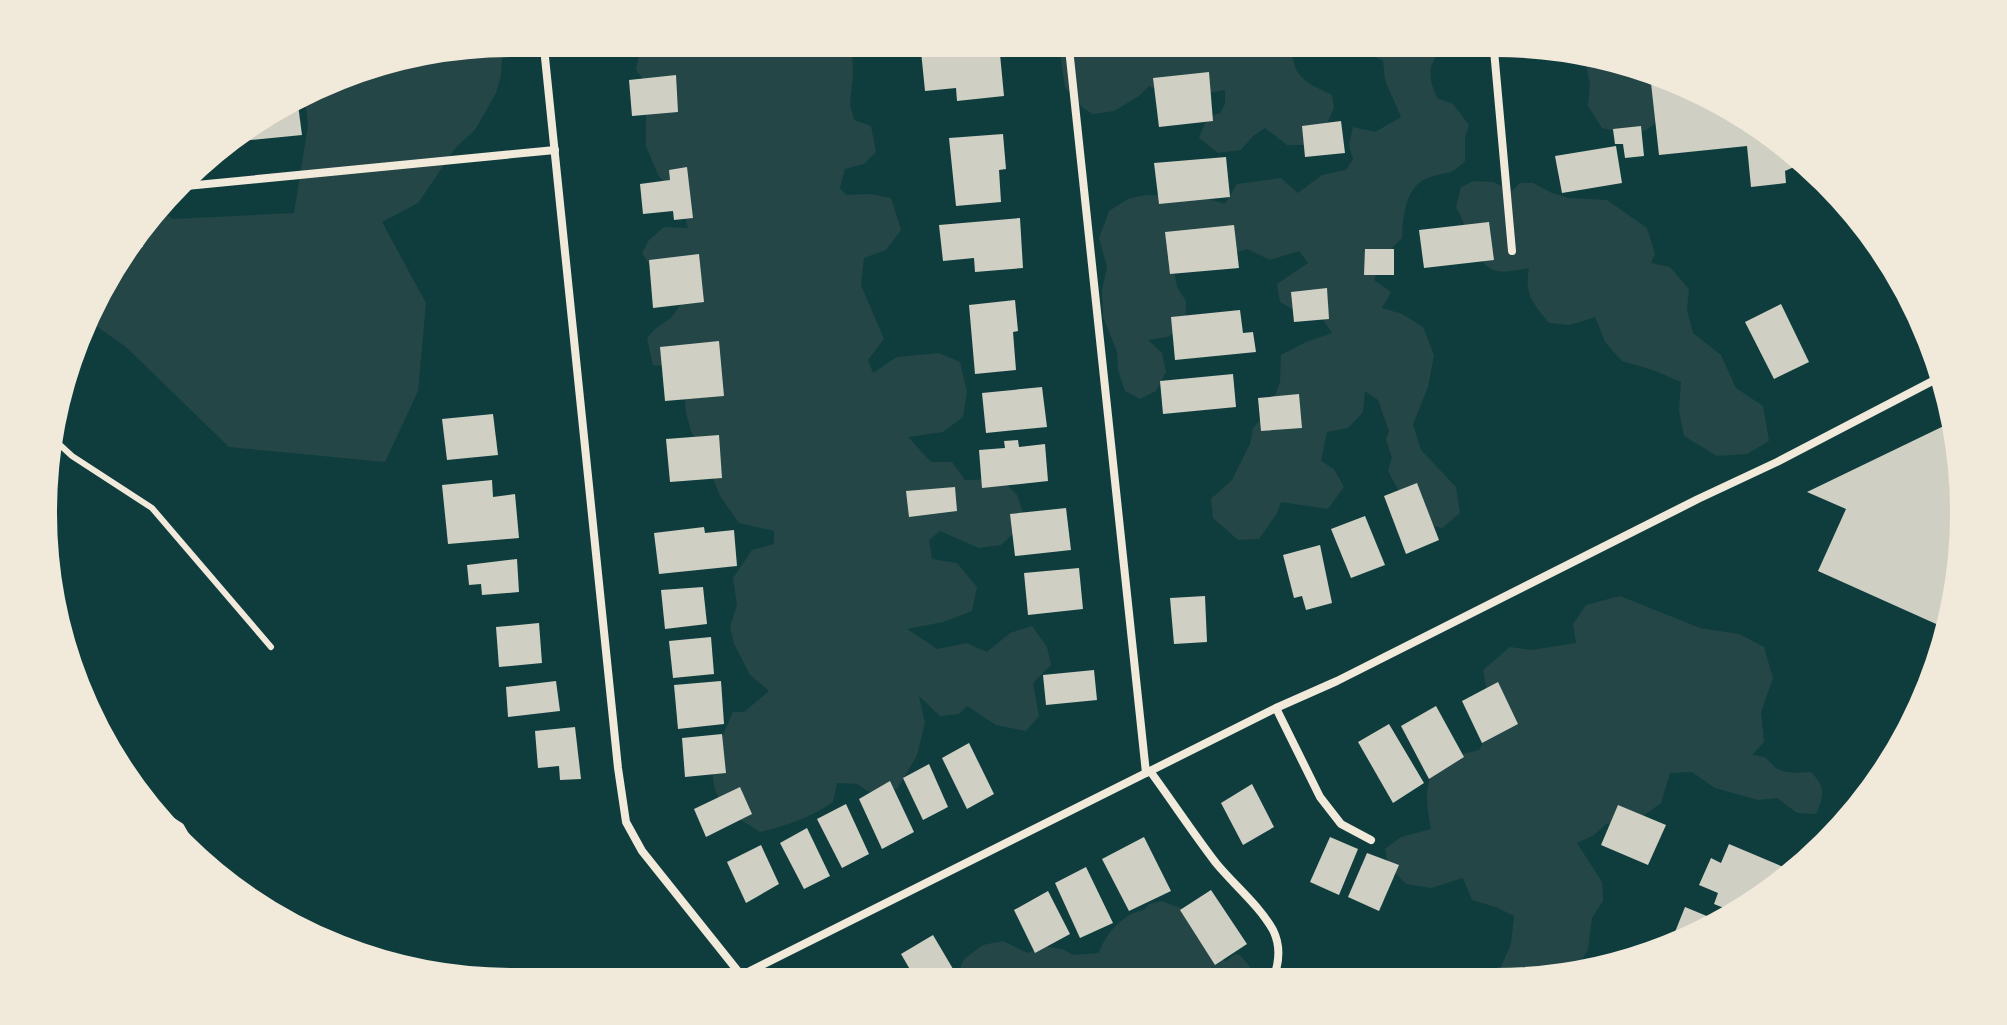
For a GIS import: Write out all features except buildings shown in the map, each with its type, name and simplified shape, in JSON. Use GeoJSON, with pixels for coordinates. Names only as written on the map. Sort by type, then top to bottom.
{"type":"FeatureCollection","features":[{"type":"Feature","properties":{"kind":"street"},"geometry":{"type":"LineString","coordinates":[[544,52],[626,822],[642,851],[739,973]]}},
{"type":"Feature","properties":{"kind":"street"},"geometry":{"type":"LineString","coordinates":[[1069,52],[1148,772],[1215,862],[1273,931],[1280,952],[1276,973]]}},
{"type":"Feature","properties":{"kind":"street"},"geometry":{"type":"LineString","coordinates":[[1494,52],[1512,251]]}},
{"type":"Feature","properties":{"kind":"street"},"geometry":{"type":"LineString","coordinates":[[188,186],[555,150]]}},
{"type":"Feature","properties":{"kind":"street"},"geometry":{"type":"LineString","coordinates":[[745,973],[1777,462],[1935,380]]}},
{"type":"Feature","properties":{"kind":"street"},"geometry":{"type":"LineString","coordinates":[[1276,708],[1320,797],[1341,824],[1371,840]]}},
{"type":"Feature","properties":{"kind":"lane"},"geometry":{"type":"LineString","coordinates":[[58,443],[72,456],[152,508],[271,647]]}},
{"type":"Feature","properties":{"kind":"lane"},"geometry":{"type":"LineString","coordinates":[[167,817],[181,826],[189,840]]}},
{"type":"Feature","properties":{"kind":"shaded area"},"geometry":{"type":"Polygon","coordinates":[[[502,52],[496,93],[475,130],[457,146],[418,203],[382,222],[426,303],[418,391],[385,462],[229,447],[126,347],[93,323],[114,282],[163,212],[173,219],[294,213],[308,125],[305,101],[364,76],[452,56],[502,52]]]}},
{"type":"Feature","properties":{"kind":"shaded area"},"geometry":{"type":"Polygon","coordinates":[[[639,52],[852,52],[850,105],[854,120],[871,126],[876,152],[864,164],[845,169],[840,188],[846,195],[869,194],[891,198],[901,230],[886,250],[864,258],[861,285],[884,339],[868,360],[873,373],[897,357],[939,353],[960,362],[967,392],[963,417],[943,432],[908,437],[931,462],[952,462],[965,480],[1001,479],[1017,495],[1026,522],[1001,545],[979,548],[940,531],[929,540],[932,559],[957,563],[977,587],[972,611],[943,622],[907,629],[937,649],[967,643],[987,652],[1010,633],[1032,626],[1047,647],[1051,665],[1033,683],[1039,716],[1026,731],[996,725],[967,706],[959,714],[940,716],[919,696],[925,723],[917,755],[898,788],[876,796],[857,784],[837,783],[833,802],[824,808],[760,832],[729,811],[720,799],[713,775],[717,749],[733,712],[744,712],[769,691],[750,675],[734,644],[730,627],[737,605],[733,578],[752,550],[774,544],[774,531],[739,523],[720,496],[691,431],[684,383],[678,367],[653,365],[647,338],[672,317],[686,296],[657,276],[642,253],[649,240],[664,227],[688,228],[681,203],[658,175],[646,146],[648,85],[636,70],[639,52]]]}},
{"type":"Feature","properties":{"kind":"shaded area"},"geometry":{"type":"Polygon","coordinates":[[[1060,52],[1291,52],[1302,78],[1332,95],[1334,108],[1321,136],[1308,145],[1287,145],[1265,128],[1241,150],[1218,153],[1199,138],[1207,118],[1220,113],[1225,104],[1225,90],[1169,96],[1149,86],[1114,111],[1093,114],[1083,108],[1065,87],[1060,52]]]}},
{"type":"Feature","properties":{"kind":"shaded area"},"geometry":{"type":"Polygon","coordinates":[[[1367,52],[1439,52],[1432,63],[1430,75],[1437,98],[1453,104],[1469,125],[1465,137],[1465,161],[1452,171],[1430,177],[1415,187],[1407,202],[1402,238],[1383,257],[1374,280],[1391,292],[1382,308],[1402,314],[1423,327],[1434,355],[1428,387],[1413,424],[1421,450],[1456,487],[1460,513],[1442,528],[1415,522],[1388,471],[1392,457],[1386,440],[1389,431],[1378,400],[1365,391],[1363,412],[1348,428],[1327,432],[1321,461],[1334,469],[1344,487],[1328,509],[1281,502],[1259,539],[1238,540],[1213,518],[1211,499],[1232,480],[1250,444],[1253,428],[1270,409],[1280,382],[1281,355],[1332,333],[1319,314],[1303,315],[1280,302],[1277,284],[1308,263],[1299,251],[1270,260],[1247,249],[1223,257],[1173,264],[1177,287],[1186,301],[1185,325],[1167,337],[1148,340],[1162,353],[1166,372],[1156,391],[1140,399],[1125,391],[1118,370],[1117,352],[1103,317],[1102,290],[1107,267],[1099,238],[1109,211],[1128,199],[1146,195],[1199,196],[1225,204],[1237,184],[1281,178],[1298,193],[1322,175],[1346,170],[1353,159],[1349,145],[1353,127],[1375,132],[1401,117],[1385,80],[1383,61],[1367,52]]]}},
{"type":"Feature","properties":{"kind":"shaded area"},"geometry":{"type":"Polygon","coordinates":[[[1585,61],[1643,76],[1712,107],[1701,116],[1664,117],[1646,130],[1629,134],[1602,128],[1588,106],[1590,84],[1585,61]]]}},
{"type":"Feature","properties":{"kind":"shaded area"},"geometry":{"type":"Polygon","coordinates":[[[1473,181],[1493,182],[1512,191],[1520,183],[1533,183],[1568,198],[1607,200],[1647,228],[1655,254],[1651,263],[1670,267],[1689,289],[1687,310],[1693,333],[1721,355],[1736,388],[1763,406],[1769,441],[1747,454],[1717,456],[1684,436],[1679,411],[1681,382],[1622,361],[1605,342],[1595,317],[1570,325],[1549,323],[1529,292],[1529,268],[1497,271],[1489,268],[1477,254],[1456,207],[1461,187],[1473,181]]]}},
{"type":"Feature","properties":{"kind":"shaded area"},"geometry":{"type":"Polygon","coordinates":[[[1620,596],[1700,628],[1739,634],[1764,647],[1773,678],[1761,712],[1764,742],[1752,755],[1765,758],[1784,771],[1811,772],[1821,787],[1821,802],[1816,814],[1797,813],[1777,798],[1758,800],[1715,788],[1692,772],[1670,773],[1661,803],[1635,822],[1606,824],[1594,835],[1577,843],[1602,882],[1603,901],[1592,918],[1588,949],[1579,965],[1499,973],[1511,944],[1514,916],[1472,900],[1463,878],[1431,888],[1406,884],[1388,865],[1385,849],[1401,837],[1431,829],[1427,793],[1435,769],[1450,758],[1479,750],[1489,732],[1483,670],[1510,647],[1531,650],[1576,643],[1573,624],[1586,605],[1620,596]]]}},
{"type":"Feature","properties":{"kind":"shaded area"},"geometry":{"type":"Polygon","coordinates":[[[1161,901],[1189,911],[1218,958],[1226,961],[1235,954],[1240,955],[1250,967],[1250,973],[958,973],[964,959],[983,945],[1003,941],[1028,953],[1042,946],[1062,949],[1074,955],[1099,953],[1111,932],[1123,920],[1144,910],[1149,904],[1161,901]]]}}]}
